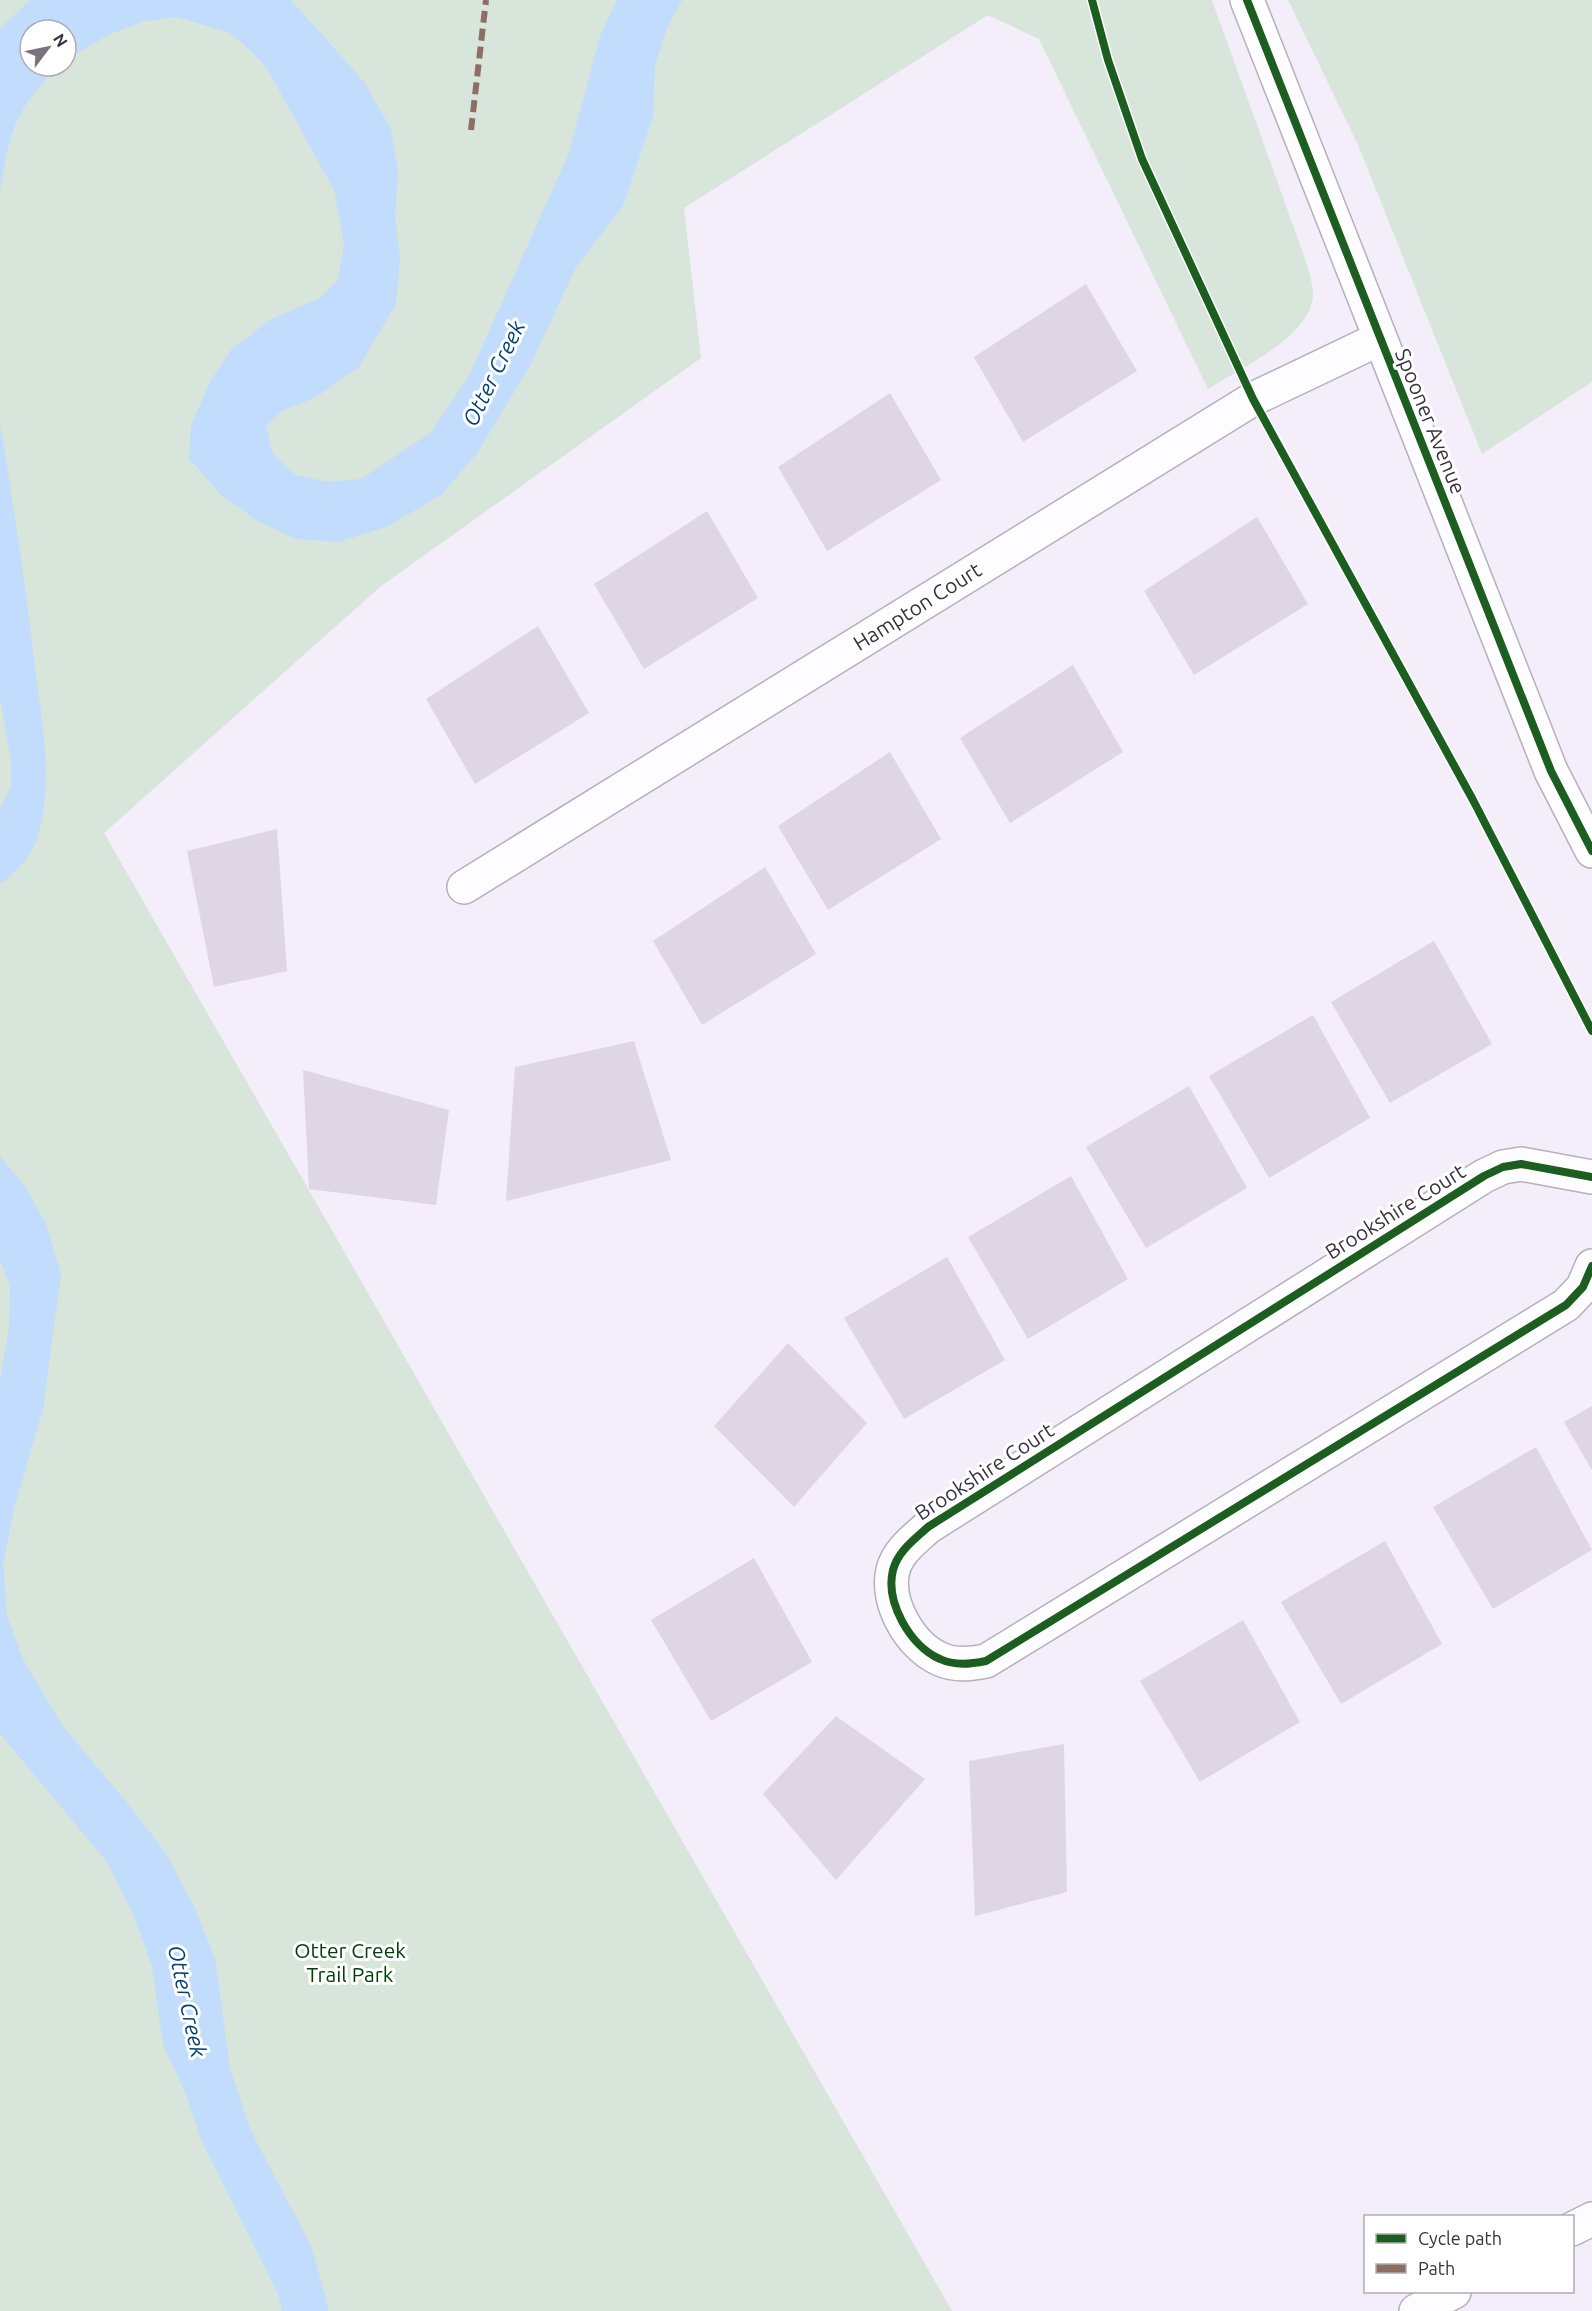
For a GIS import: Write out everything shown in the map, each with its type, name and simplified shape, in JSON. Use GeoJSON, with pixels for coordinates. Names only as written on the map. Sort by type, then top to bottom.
{"type":"FeatureCollection","features":[{"type":"Feature","properties":{"kind":"main road","name":"Spooner Avenue"},"geometry":{"type":"LineString","coordinates":[[1248,4],[1551,771],[1592,851]]}},
{"type":"Feature","properties":{"kind":"main road","name":"Hampton Court"},"geometry":{"type":"LineString","coordinates":[[464,887],[1253,399],[1379,339]]}},
{"type":"Feature","properties":{"kind":"main road","name":"Brookshire Court"},"geometry":{"type":"LineString","coordinates":[[1592,1177],[1521,1164],[1503,1167],[1484,1176],[928,1527],[905,1548],[893,1570],[894,1600],[903,1623],[921,1646],[940,1659],[965,1665],[986,1660],[1566,1305],[1583,1287],[1592,1266]]}},
{"type":"Feature","properties":{"kind":"main road"},"geometry":{"type":"LineString","coordinates":[[1574,2228],[1592,2219]]}},
{"type":"Feature","properties":{"kind":"main road"},"geometry":{"type":"LineString","coordinates":[[1416,2311],[1452,2293]]}},
{"type":"Feature","properties":{"kind":"green space","name":"Otter Creek Trail Park"},"geometry":{"type":"Polygon","coordinates":[[[0,0],[1212,0],[1308,267],[1312,285],[1313,295],[1309,310],[1300,325],[1287,338],[1254,362],[1208,389],[1039,39],[988,15],[684,208],[701,358],[380,587],[104,833],[952,2311],[0,2311],[0,0]]]}},
{"type":"Feature","properties":{"kind":"green space"},"geometry":{"type":"Polygon","coordinates":[[[1288,0],[1592,0],[1592,382],[1482,454],[1358,145],[1288,0]]]}},
{"type":"Feature","properties":{"kind":"water","name":"Otter Creek"},"geometry":{"type":"Polygon","coordinates":[[[31,0],[291,0],[365,83],[391,129],[398,172],[395,216],[400,258],[396,304],[358,368],[316,397],[282,411],[266,426],[273,454],[295,475],[329,482],[361,479],[430,433],[469,376],[569,153],[600,36],[617,0],[682,0],[667,28],[655,65],[653,116],[623,206],[576,267],[531,364],[478,452],[441,495],[388,526],[339,542],[296,539],[256,520],[219,493],[189,458],[191,425],[211,380],[231,350],[271,319],[319,299],[338,280],[344,243],[334,190],[268,70],[230,33],[177,17],[145,21],[110,34],[78,53],[78,18],[18,18],[18,78],[48,78],[32,96],[16,123],[7,154],[0,193],[0,28],[31,0]]]}},
{"type":"Feature","properties":{"kind":"water"},"geometry":{"type":"Polygon","coordinates":[[[0,423],[28,606],[46,775],[42,818],[35,845],[22,864],[0,884],[0,809],[11,787],[11,761],[0,698],[0,423]]]}},
{"type":"Feature","properties":{"kind":"water","name":"Otter Creek"},"geometry":{"type":"Polygon","coordinates":[[[0,1156],[27,1189],[46,1225],[61,1274],[43,1408],[14,1509],[3,1565],[7,1616],[23,1659],[63,1727],[126,1801],[165,1852],[195,1908],[215,1959],[230,2068],[250,2129],[312,2248],[329,2311],[282,2311],[278,2294],[201,2140],[187,2097],[163,2044],[152,1966],[133,1914],[107,1862],[0,1734],[0,1381],[9,1328],[10,1286],[0,1260],[0,1156]]]}},
{"type":"Feature","properties":{"kind":"building"},"geometry":{"type":"Polygon","coordinates":[[[1086,284],[1137,371],[1023,442],[974,357],[1086,284]]]}},
{"type":"Feature","properties":{"kind":"building"},"geometry":{"type":"Polygon","coordinates":[[[890,393],[941,480],[827,551],[778,467],[890,393]]]}},
{"type":"Feature","properties":{"kind":"building"},"geometry":{"type":"Polygon","coordinates":[[[707,511],[758,598],[644,669],[594,584],[707,511]]]}},
{"type":"Feature","properties":{"kind":"building"},"geometry":{"type":"Polygon","coordinates":[[[1257,517],[1308,604],[1194,675],[1144,591],[1257,517]]]}},
{"type":"Feature","properties":{"kind":"building"},"geometry":{"type":"Polygon","coordinates":[[[538,626],[589,713],[475,784],[426,699],[538,626]]]}},
{"type":"Feature","properties":{"kind":"building"},"geometry":{"type":"Polygon","coordinates":[[[1073,665],[1123,752],[1010,823],[960,738],[1073,665]]]}},
{"type":"Feature","properties":{"kind":"building"},"geometry":{"type":"Polygon","coordinates":[[[890,752],[941,839],[828,910],[778,826],[890,752]]]}},
{"type":"Feature","properties":{"kind":"building"},"geometry":{"type":"Polygon","coordinates":[[[277,829],[287,971],[214,987],[187,851],[277,829]]]}},
{"type":"Feature","properties":{"kind":"building"},"geometry":{"type":"Polygon","coordinates":[[[765,867],[816,954],[702,1025],[653,941],[765,867]]]}},
{"type":"Feature","properties":{"kind":"building"},"geometry":{"type":"Polygon","coordinates":[[[1434,941],[1492,1044],[1390,1103],[1331,1002],[1434,941]]]}},
{"type":"Feature","properties":{"kind":"building"},"geometry":{"type":"Polygon","coordinates":[[[1313,1015],[1370,1118],[1269,1178],[1209,1076],[1313,1015]]]}},
{"type":"Feature","properties":{"kind":"building"},"geometry":{"type":"Polygon","coordinates":[[[634,1041],[671,1160],[506,1201],[515,1067],[634,1041]]]}},
{"type":"Feature","properties":{"kind":"building"},"geometry":{"type":"Polygon","coordinates":[[[303,1070],[449,1110],[436,1205],[309,1189],[303,1070]]]}},
{"type":"Feature","properties":{"kind":"building"},"geometry":{"type":"Polygon","coordinates":[[[1189,1086],[1247,1188],[1146,1248],[1086,1147],[1189,1086]]]}},
{"type":"Feature","properties":{"kind":"building"},"geometry":{"type":"Polygon","coordinates":[[[1071,1176],[1128,1279],[1028,1339],[968,1237],[1071,1176]]]}},
{"type":"Feature","properties":{"kind":"building"},"geometry":{"type":"Polygon","coordinates":[[[947,1257],[1005,1360],[904,1419],[844,1318],[947,1257]]]}},
{"type":"Feature","properties":{"kind":"building"},"geometry":{"type":"Polygon","coordinates":[[[788,1343],[867,1423],[794,1507],[714,1426],[788,1343]]]}},
{"type":"Feature","properties":{"kind":"building"},"geometry":{"type":"Polygon","coordinates":[[[1592,1406],[1592,1470],[1564,1422],[1592,1406]]]}},
{"type":"Feature","properties":{"kind":"building"},"geometry":{"type":"Polygon","coordinates":[[[1536,1447],[1592,1550],[1493,1609],[1433,1507],[1536,1447]]]}},
{"type":"Feature","properties":{"kind":"building"},"geometry":{"type":"Polygon","coordinates":[[[1385,1541],[1442,1644],[1341,1704],[1281,1602],[1385,1541]]]}},
{"type":"Feature","properties":{"kind":"building"},"geometry":{"type":"Polygon","coordinates":[[[754,1558],[812,1662],[711,1721],[651,1620],[754,1558]]]}},
{"type":"Feature","properties":{"kind":"building"},"geometry":{"type":"Polygon","coordinates":[[[1243,1620],[1300,1722],[1200,1782],[1140,1681],[1243,1620]]]}},
{"type":"Feature","properties":{"kind":"building"},"geometry":{"type":"Polygon","coordinates":[[[836,1716],[925,1779],[836,1880],[763,1794],[836,1716]]]}},
{"type":"Feature","properties":{"kind":"building"},"geometry":{"type":"Polygon","coordinates":[[[1064,1744],[1067,1892],[975,1916],[969,1761],[1064,1744]]]}},
{"type":"Feature","properties":{"kind":"marked path"},"geometry":{"type":"LineString","coordinates":[[471,130],[486,0]]}},
{"type":"Feature","properties":{"kind":"cycle path"},"geometry":{"type":"LineString","coordinates":[[1092,0],[1108,60],[1142,159],[1253,399],[1473,800],[1592,1031]]}},
{"type":"Feature","properties":{"kind":"cycle path"},"geometry":{"type":"LineString","coordinates":[[1247,0],[1551,771],[1592,851]]}},
{"type":"Feature","properties":{"kind":"cycle path"},"geometry":{"type":"LineString","coordinates":[[1592,1177],[1521,1164],[1503,1167],[1484,1176],[928,1527],[903,1551],[893,1570],[891,1582],[893,1596],[902,1622],[919,1644],[940,1659],[957,1664],[986,1661],[1566,1305],[1583,1287],[1592,1266]]}}]}
